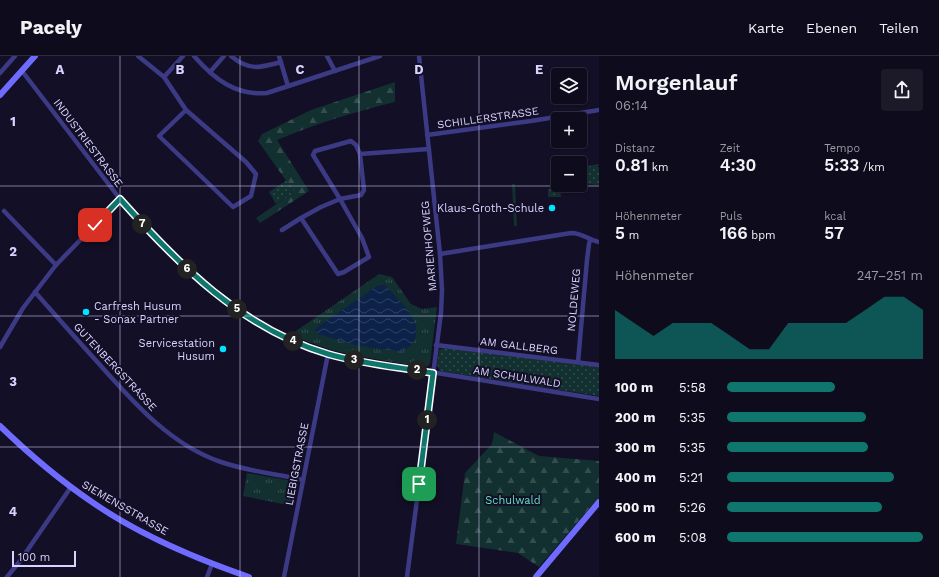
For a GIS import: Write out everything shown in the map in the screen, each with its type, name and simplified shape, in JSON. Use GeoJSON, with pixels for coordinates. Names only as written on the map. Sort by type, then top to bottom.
{"type":"FeatureCollection","features":[{"type":"Feature","properties":{"kind":"street"},"geometry":{"type":"LineString","coordinates":[[0,73],[15,56]]}},
{"type":"Feature","properties":{"kind":"street"},"geometry":{"type":"LineString","coordinates":[[0,95],[35,56]]}},
{"type":"Feature","properties":{"kind":"street"},"geometry":{"type":"LineString","coordinates":[[138,56],[164,77],[186,110],[246,162],[256,174],[251,196],[233,207],[159,136],[186,110]]}},
{"type":"Feature","properties":{"kind":"street"},"geometry":{"type":"LineString","coordinates":[[164,77],[183,56]]}},
{"type":"Feature","properties":{"kind":"street"},"geometry":{"type":"LineString","coordinates":[[194,56],[222,82],[239,90],[254,94],[267,93],[380,56]]}},
{"type":"Feature","properties":{"kind":"street"},"geometry":{"type":"LineString","coordinates":[[210,72],[224,56]]}},
{"type":"Feature","properties":{"kind":"street"},"geometry":{"type":"LineString","coordinates":[[231,56],[238,62],[255,68],[281,62]]}},
{"type":"Feature","properties":{"kind":"street"},"geometry":{"type":"LineString","coordinates":[[279,56],[288,86]]}},
{"type":"Feature","properties":{"kind":"street"},"geometry":{"type":"LineString","coordinates":[[327,56],[335,71]]}},
{"type":"Feature","properties":{"kind":"street","name":"MARIENHOFWEG"},"geometry":{"type":"LineString","coordinates":[[407,577],[441,313],[442,290],[440,254],[419,56]]}},
{"type":"Feature","properties":{"kind":"street","name":"INDUSTRIESTRASSE"},"geometry":{"type":"LineString","coordinates":[[22,71],[120,199],[168,251],[215,294],[271,331],[328,354],[433,373]]}},
{"type":"Feature","properties":{"kind":"street","name":"SCHILLERSTRASSE"},"geometry":{"type":"LineString","coordinates":[[427,135],[599,110]]}},
{"type":"Feature","properties":{"kind":"street"},"geometry":{"type":"LineString","coordinates":[[282,230],[301,218],[321,207],[340,199],[361,195],[364,190],[360,154],[356,145],[351,141],[315,151],[313,155],[340,199],[362,238],[369,257],[338,274],[301,218]]}},
{"type":"Feature","properties":{"kind":"street"},"geometry":{"type":"LineString","coordinates":[[360,154],[429,149]]}},
{"type":"Feature","properties":{"kind":"street"},"geometry":{"type":"LineString","coordinates":[[0,348],[11,327],[56,265],[120,199]]}},
{"type":"Feature","properties":{"kind":"street"},"geometry":{"type":"LineString","coordinates":[[4,211],[56,265]]}},
{"type":"Feature","properties":{"kind":"street"},"geometry":{"type":"LineString","coordinates":[[440,254],[571,233],[581,234],[590,240],[599,242]]}},
{"type":"Feature","properties":{"kind":"street","name":"NOLDEWEG"},"geometry":{"type":"LineString","coordinates":[[578,362],[590,240]]}},
{"type":"Feature","properties":{"kind":"street","name":"GUTENBERGSTRASSE"},"geometry":{"type":"LineString","coordinates":[[35,292],[130,398],[150,417],[182,442],[220,462],[303,480]]}},
{"type":"Feature","properties":{"kind":"street","name":"AM GALLBERG"},"geometry":{"type":"LineString","coordinates":[[436,345],[599,365]]}},
{"type":"Feature","properties":{"kind":"street","name":"LIEBIGSTRASSE"},"geometry":{"type":"LineString","coordinates":[[284,577],[328,354]]}},
{"type":"Feature","properties":{"kind":"street","name":"AM SCHULWALD"},"geometry":{"type":"LineString","coordinates":[[433,373],[599,399]]}},
{"type":"Feature","properties":{"kind":"street","name":"SIEMENSSTRASSE"},"geometry":{"type":"LineString","coordinates":[[0,426],[25,450],[93,503],[135,528],[212,564],[249,577]]}},
{"type":"Feature","properties":{"kind":"street"},"geometry":{"type":"LineString","coordinates":[[7,577],[20,561],[71,487]]}},
{"type":"Feature","properties":{"kind":"street"},"geometry":{"type":"LineString","coordinates":[[536,577],[599,502]]}},
{"type":"Feature","properties":{"kind":"street"},"geometry":{"type":"LineString","coordinates":[[207,577],[212,564]]}},
{"type":"Feature","properties":{"kind":"green space"},"geometry":{"type":"Polygon","coordinates":[[[395,82],[395,102],[335,119],[277,140],[309,191],[260,223],[256,218],[294,192],[258,141],[262,134],[311,110],[395,82]]]}},
{"type":"Feature","properties":{"kind":"green space"},"geometry":{"type":"Polygon","coordinates":[[[599,164],[597,167],[599,167],[599,185],[587,184],[587,166],[599,164]]]}},
{"type":"Feature","properties":{"kind":"green space"},"geometry":{"type":"Polygon","coordinates":[[[287,180],[295,192],[276,204],[269,192],[287,180]]]}},
{"type":"Feature","properties":{"kind":"green space"},"geometry":{"type":"Polygon","coordinates":[[[512,184],[515,184],[517,226],[514,226],[512,184]]]}},
{"type":"Feature","properties":{"kind":"green space"},"geometry":{"type":"Polygon","coordinates":[[[548,189],[551,189],[551,192],[560,192],[561,197],[548,197],[548,189]]]}},
{"type":"Feature","properties":{"kind":"green space"},"geometry":{"type":"Polygon","coordinates":[[[379,274],[392,277],[411,304],[422,309],[437,307],[430,363],[428,366],[423,367],[357,356],[328,349],[290,335],[379,274]]]}},
{"type":"Feature","properties":{"kind":"green space"},"geometry":{"type":"Polygon","coordinates":[[[445,347],[599,366],[599,396],[440,371],[437,365],[439,350],[445,347]]]}},
{"type":"Feature","properties":{"kind":"green space","name":"Schulwald"},"geometry":{"type":"Polygon","coordinates":[[[494,432],[539,456],[599,461],[599,497],[539,567],[518,553],[456,544],[465,473],[492,444],[494,432]]]}},
{"type":"Feature","properties":{"kind":"green space"},"geometry":{"type":"Polygon","coordinates":[[[247,473],[293,481],[297,487],[293,506],[243,496],[247,473]]]}},
{"type":"Feature","properties":{"kind":"water"},"geometry":{"type":"Polygon","coordinates":[[[385,285],[407,309],[416,325],[414,342],[408,348],[401,351],[355,345],[318,334],[315,329],[377,286],[385,285]]]}},
{"type":"Feature","properties":{"kind":"place","name":"Klaus-Groth-Schule"},"geometry":{"type":"Point","coordinates":[552,208]}},
{"type":"Feature","properties":{"kind":"place","name":"Carfresh Husum - Sonax Partner"},"geometry":{"type":"Point","coordinates":[86,312]}},
{"type":"Feature","properties":{"kind":"place","name":"Servicestation Husum"},"geometry":{"type":"Point","coordinates":[223,349]}},
{"type":"Feature","properties":{"kind":"route"},"geometry":{"type":"LineString","coordinates":[[95,225],[120,199],[168,251],[194,276],[215,294],[271,331],[328,354],[433,373],[419,484]]}}]}
